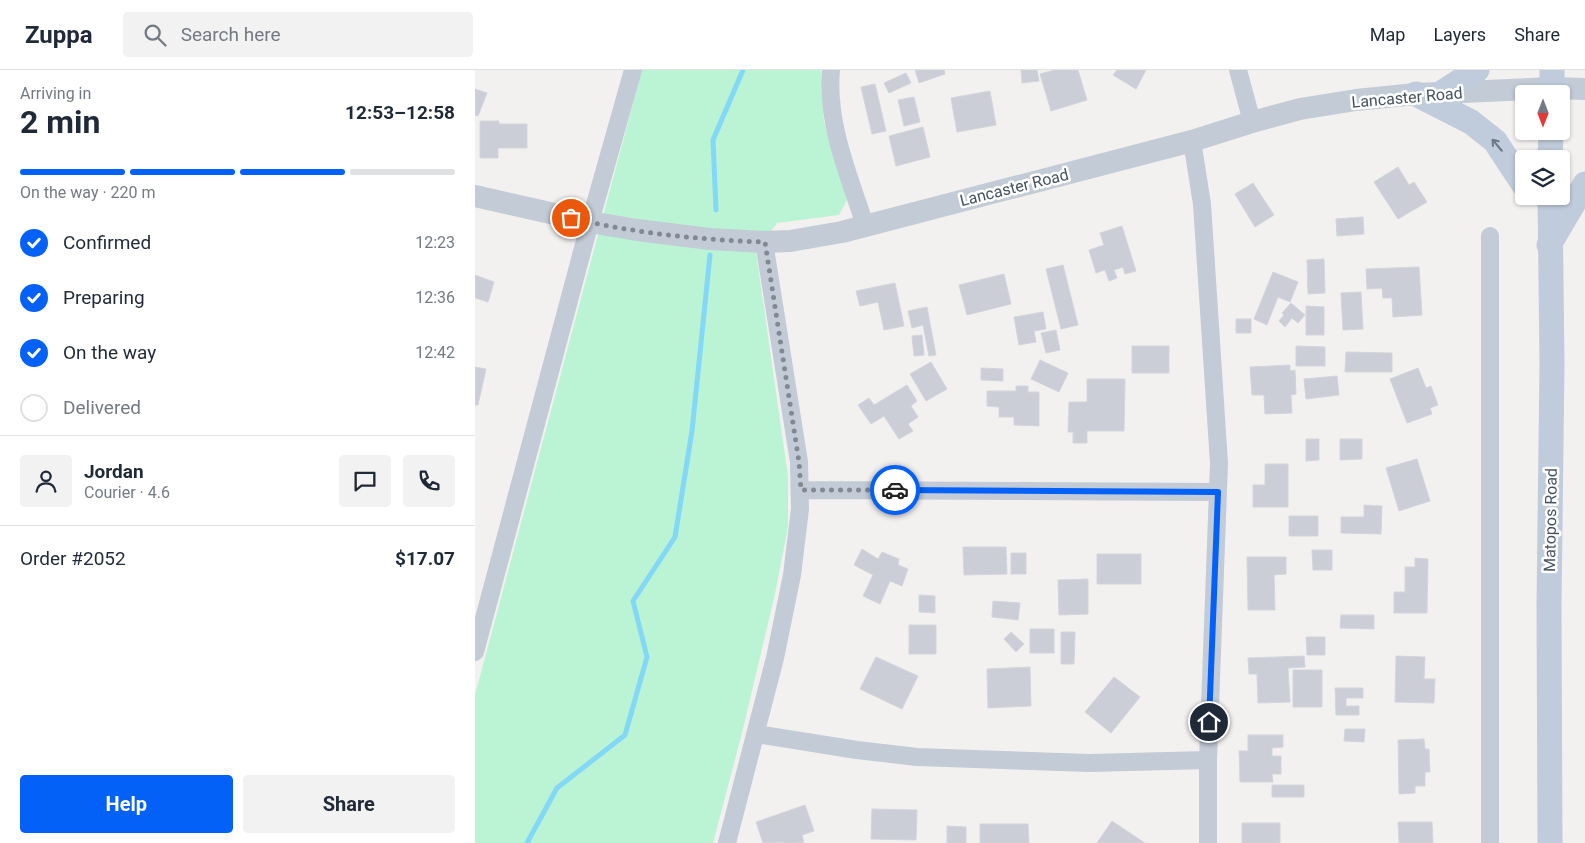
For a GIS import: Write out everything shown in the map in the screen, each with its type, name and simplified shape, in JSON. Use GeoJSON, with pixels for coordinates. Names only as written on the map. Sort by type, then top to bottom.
{"type":"FeatureCollection","features":[{"type":"Feature","properties":{"kind":"main road"},"geometry":{"type":"LineString","coordinates":[[1443,92],[1477,70]]}},
{"type":"Feature","properties":{"kind":"main road"},"geometry":{"type":"LineString","coordinates":[[1415,94],[1471,122],[1495,141],[1515,171]]}},
{"type":"Feature","properties":{"kind":"main road"},"geometry":{"type":"LineString","coordinates":[[1549,245],[1585,184]]}},
{"type":"Feature","properties":{"kind":"main road","name":"Matopos Road"},"geometry":{"type":"LineString","coordinates":[[1550,207],[1549,245],[1552,355],[1549,605],[1550,843]]}},
{"type":"Feature","properties":{"kind":"street"},"geometry":{"type":"LineString","coordinates":[[475,652],[590,222],[633,70]]}},
{"type":"Feature","properties":{"kind":"street"},"geometry":{"type":"LineString","coordinates":[[831,70],[833,121],[865,225]]}},
{"type":"Feature","properties":{"kind":"street"},"geometry":{"type":"LineString","coordinates":[[1238,70],[1252,122]]}},
{"type":"Feature","properties":{"kind":"street","name":"Lancaster Road"},"geometry":{"type":"LineString","coordinates":[[475,196],[590,222],[691,237],[765,242],[817,238],[1192,141],[1300,109],[1356,100],[1415,94],[1552,84],[1585,89]]}},
{"type":"Feature","properties":{"kind":"street"},"geometry":{"type":"LineString","coordinates":[[1192,141],[1202,204],[1219,463],[1208,760],[1208,843]]}},
{"type":"Feature","properties":{"kind":"street"},"geometry":{"type":"LineString","coordinates":[[1490,236],[1490,843]]}},
{"type":"Feature","properties":{"kind":"street"},"geometry":{"type":"LineString","coordinates":[[727,843],[756,734],[792,575],[799,532],[801,490],[799,462],[765,242]]}},
{"type":"Feature","properties":{"kind":"street"},"geometry":{"type":"LineString","coordinates":[[801,490],[1218,492]]}},
{"type":"Feature","properties":{"kind":"street"},"geometry":{"type":"LineString","coordinates":[[756,734],[857,750],[917,756],[1089,763],[1208,760]]}},
{"type":"Feature","properties":{"kind":"green space"},"geometry":{"type":"Polygon","coordinates":[[[642,70],[821,70],[824,122],[847,200],[839,215],[777,223],[756,252],[788,476],[788,527],[775,594],[742,733],[713,843],[475,843],[475,695],[642,70]]]}},
{"type":"Feature","properties":{"kind":"building"},"geometry":{"type":"Polygon","coordinates":[[[915,70],[944,70],[945,74],[919,83],[915,70]]]}},
{"type":"Feature","properties":{"kind":"building"},"geometry":{"type":"Polygon","coordinates":[[[1021,70],[1037,70],[1039,81],[1022,83],[1021,70]]]}},
{"type":"Feature","properties":{"kind":"building"},"geometry":{"type":"Polygon","coordinates":[[[1055,70],[1078,70],[1087,100],[1051,111],[1040,74],[1055,70]]]}},
{"type":"Feature","properties":{"kind":"building"},"geometry":{"type":"Polygon","coordinates":[[[1117,70],[1146,70],[1136,89],[1113,75],[1117,70]]]}},
{"type":"Feature","properties":{"kind":"building"},"geometry":{"type":"Polygon","coordinates":[[[906,73],[911,83],[889,93],[884,83],[906,73]]]}},
{"type":"Feature","properties":{"kind":"building"},"geometry":{"type":"Polygon","coordinates":[[[875,84],[886,131],[872,134],[861,87],[875,84]]]}},
{"type":"Feature","properties":{"kind":"building"},"geometry":{"type":"Polygon","coordinates":[[[475,89],[487,93],[478,116],[475,115],[475,89]]]}},
{"type":"Feature","properties":{"kind":"building"},"geometry":{"type":"Polygon","coordinates":[[[990,91],[996,125],[957,132],[951,98],[990,91]]]}},
{"type":"Feature","properties":{"kind":"building"},"geometry":{"type":"Polygon","coordinates":[[[914,97],[920,122],[904,126],[898,100],[914,97]]]}},
{"type":"Feature","properties":{"kind":"building"},"geometry":{"type":"Polygon","coordinates":[[[480,121],[499,121],[499,124],[527,124],[527,148],[498,148],[498,158],[480,158],[480,121]]]}},
{"type":"Feature","properties":{"kind":"building"},"geometry":{"type":"Polygon","coordinates":[[[923,127],[930,157],[896,166],[889,136],[923,127]]]}},
{"type":"Feature","properties":{"kind":"building"},"geometry":{"type":"Polygon","coordinates":[[[1398,167],[1409,185],[1414,182],[1427,202],[1398,219],[1374,182],[1398,167]]]}},
{"type":"Feature","properties":{"kind":"building"},"geometry":{"type":"Polygon","coordinates":[[[1253,183],[1274,215],[1255,227],[1235,194],[1253,183]]]}},
{"type":"Feature","properties":{"kind":"building"},"geometry":{"type":"Polygon","coordinates":[[[1363,217],[1364,234],[1337,236],[1336,219],[1363,217]]]}},
{"type":"Feature","properties":{"kind":"building"},"geometry":{"type":"Polygon","coordinates":[[[1122,226],[1136,271],[1125,274],[1123,267],[1114,270],[1117,278],[1109,281],[1105,270],[1096,273],[1089,250],[1104,245],[1100,233],[1122,226]]]}},
{"type":"Feature","properties":{"kind":"building"},"geometry":{"type":"Polygon","coordinates":[[[1324,259],[1325,293],[1308,294],[1307,260],[1324,259]]]}},
{"type":"Feature","properties":{"kind":"building"},"geometry":{"type":"Polygon","coordinates":[[[1063,265],[1078,325],[1061,329],[1046,269],[1063,265]]]}},
{"type":"Feature","properties":{"kind":"building"},"geometry":{"type":"Polygon","coordinates":[[[1419,267],[1422,315],[1393,317],[1392,298],[1383,298],[1382,288],[1367,289],[1366,269],[1419,267]]]}},
{"type":"Feature","properties":{"kind":"building"},"geometry":{"type":"Polygon","coordinates":[[[1273,272],[1298,282],[1290,302],[1278,297],[1267,325],[1254,319],[1273,272]]]}},
{"type":"Feature","properties":{"kind":"building"},"geometry":{"type":"Polygon","coordinates":[[[1004,274],[1011,304],[967,315],[959,285],[1004,274]]]}},
{"type":"Feature","properties":{"kind":"building"},"geometry":{"type":"Polygon","coordinates":[[[475,275],[494,282],[488,302],[475,298],[475,275]]]}},
{"type":"Feature","properties":{"kind":"building"},"geometry":{"type":"Polygon","coordinates":[[[895,283],[904,326],[884,330],[878,302],[860,306],[856,291],[895,283]]]}},
{"type":"Feature","properties":{"kind":"building"},"geometry":{"type":"Polygon","coordinates":[[[1361,292],[1363,329],[1343,330],[1341,293],[1361,292]]]}},
{"type":"Feature","properties":{"kind":"building"},"geometry":{"type":"Polygon","coordinates":[[[1291,303],[1305,315],[1298,323],[1292,318],[1285,327],[1279,321],[1284,315],[1282,313],[1291,303]]]}},
{"type":"Feature","properties":{"kind":"building"},"geometry":{"type":"Polygon","coordinates":[[[1306,306],[1324,307],[1324,335],[1306,335],[1306,306]]]}},
{"type":"Feature","properties":{"kind":"building"},"geometry":{"type":"Polygon","coordinates":[[[927,307],[936,355],[929,356],[923,325],[912,328],[908,311],[927,307]]]}},
{"type":"Feature","properties":{"kind":"building"},"geometry":{"type":"Polygon","coordinates":[[[1043,312],[1046,329],[1034,331],[1036,342],[1019,345],[1014,317],[1043,312]]]}},
{"type":"Feature","properties":{"kind":"building"},"geometry":{"type":"Polygon","coordinates":[[[1236,319],[1251,319],[1251,333],[1236,333],[1236,319]]]}},
{"type":"Feature","properties":{"kind":"building"},"geometry":{"type":"Polygon","coordinates":[[[1056,330],[1060,350],[1046,353],[1041,333],[1056,330]]]}},
{"type":"Feature","properties":{"kind":"building"},"geometry":{"type":"Polygon","coordinates":[[[922,335],[924,355],[914,356],[912,336],[922,335]]]}},
{"type":"Feature","properties":{"kind":"building"},"geometry":{"type":"Polygon","coordinates":[[[1132,346],[1169,346],[1169,373],[1132,373],[1132,346]]]}},
{"type":"Feature","properties":{"kind":"building"},"geometry":{"type":"Polygon","coordinates":[[[1296,346],[1325,347],[1325,366],[1296,366],[1296,346]]]}},
{"type":"Feature","properties":{"kind":"building"},"geometry":{"type":"Polygon","coordinates":[[[1346,352],[1392,353],[1392,372],[1345,372],[1346,352]]]}},
{"type":"Feature","properties":{"kind":"building"},"geometry":{"type":"Polygon","coordinates":[[[1040,360],[1068,373],[1059,392],[1031,379],[1040,360]]]}},
{"type":"Feature","properties":{"kind":"building"},"geometry":{"type":"Polygon","coordinates":[[[931,362],[947,389],[926,401],[910,374],[931,362]]]}},
{"type":"Feature","properties":{"kind":"building"},"geometry":{"type":"Polygon","coordinates":[[[1290,365],[1290,371],[1295,370],[1296,394],[1291,395],[1292,413],[1265,414],[1264,395],[1252,395],[1250,367],[1290,365]]]}},
{"type":"Feature","properties":{"kind":"building"},"geometry":{"type":"Polygon","coordinates":[[[475,367],[486,369],[478,405],[475,405],[475,367]]]}},
{"type":"Feature","properties":{"kind":"building"},"geometry":{"type":"Polygon","coordinates":[[[981,368],[1003,369],[1003,381],[981,380],[981,368]]]}},
{"type":"Feature","properties":{"kind":"building"},"geometry":{"type":"Polygon","coordinates":[[[1418,368],[1426,388],[1431,386],[1438,405],[1430,408],[1432,414],[1407,423],[1390,379],[1418,368]]]}},
{"type":"Feature","properties":{"kind":"building"},"geometry":{"type":"Polygon","coordinates":[[[1337,376],[1339,395],[1306,399],[1304,379],[1337,376]]]}},
{"type":"Feature","properties":{"kind":"building"},"geometry":{"type":"Polygon","coordinates":[[[1087,379],[1125,379],[1124,431],[1087,431],[1087,443],[1073,443],[1073,432],[1068,432],[1069,402],[1087,402],[1087,379]]]}},
{"type":"Feature","properties":{"kind":"building"},"geometry":{"type":"Polygon","coordinates":[[[907,385],[917,401],[911,406],[918,417],[908,424],[913,431],[899,439],[884,416],[871,424],[858,405],[869,398],[874,405],[907,385]]]}},
{"type":"Feature","properties":{"kind":"building"},"geometry":{"type":"Polygon","coordinates":[[[1016,386],[1028,386],[1028,392],[1039,392],[1039,426],[1014,425],[1014,417],[999,417],[999,407],[987,406],[987,391],[1016,391],[1016,386]]]}},
{"type":"Feature","properties":{"kind":"building"},"geometry":{"type":"Polygon","coordinates":[[[1306,439],[1319,439],[1319,460],[1306,461],[1306,439]]]}},
{"type":"Feature","properties":{"kind":"building"},"geometry":{"type":"Polygon","coordinates":[[[1340,439],[1362,439],[1362,459],[1340,460],[1340,439]]]}},
{"type":"Feature","properties":{"kind":"building"},"geometry":{"type":"Polygon","coordinates":[[[1417,459],[1430,501],[1399,511],[1386,468],[1417,459]]]}},
{"type":"Feature","properties":{"kind":"building"},"geometry":{"type":"Polygon","coordinates":[[[1265,464],[1288,464],[1288,507],[1253,507],[1253,485],[1265,485],[1265,464]]]}},
{"type":"Feature","properties":{"kind":"building"},"geometry":{"type":"Polygon","coordinates":[[[1364,505],[1382,506],[1381,534],[1341,533],[1341,517],[1364,517],[1364,505]]]}},
{"type":"Feature","properties":{"kind":"building"},"geometry":{"type":"Polygon","coordinates":[[[1289,516],[1318,516],[1318,536],[1289,536],[1289,516]]]}},
{"type":"Feature","properties":{"kind":"building"},"geometry":{"type":"Polygon","coordinates":[[[963,547],[1006,547],[1007,574],[964,575],[963,547]]]}},
{"type":"Feature","properties":{"kind":"building"},"geometry":{"type":"Polygon","coordinates":[[[862,549],[878,559],[882,552],[899,559],[898,565],[908,569],[902,586],[890,581],[880,604],[863,596],[873,575],[854,565],[862,549]]]}},
{"type":"Feature","properties":{"kind":"building"},"geometry":{"type":"Polygon","coordinates":[[[1312,550],[1332,550],[1332,570],[1313,570],[1312,550]]]}},
{"type":"Feature","properties":{"kind":"building"},"geometry":{"type":"Polygon","coordinates":[[[1011,553],[1026,553],[1026,574],[1011,574],[1011,553]]]}},
{"type":"Feature","properties":{"kind":"building"},"geometry":{"type":"Polygon","coordinates":[[[1097,554],[1141,554],[1141,584],[1097,584],[1097,554]]]}},
{"type":"Feature","properties":{"kind":"building"},"geometry":{"type":"Polygon","coordinates":[[[1247,557],[1286,557],[1286,574],[1274,575],[1275,610],[1248,610],[1247,557]]]}},
{"type":"Feature","properties":{"kind":"building"},"geometry":{"type":"Polygon","coordinates":[[[1415,558],[1428,559],[1427,613],[1394,613],[1394,592],[1405,592],[1405,567],[1415,567],[1415,558]]]}},
{"type":"Feature","properties":{"kind":"building"},"geometry":{"type":"Polygon","coordinates":[[[1088,579],[1088,614],[1059,615],[1058,580],[1088,579]]]}},
{"type":"Feature","properties":{"kind":"building"},"geometry":{"type":"Polygon","coordinates":[[[919,595],[935,596],[935,613],[919,612],[919,595]]]}},
{"type":"Feature","properties":{"kind":"building"},"geometry":{"type":"Polygon","coordinates":[[[993,601],[1020,603],[1018,620],[992,617],[993,601]]]}},
{"type":"Feature","properties":{"kind":"building"},"geometry":{"type":"Polygon","coordinates":[[[1341,615],[1374,615],[1374,629],[1340,628],[1341,615]]]}},
{"type":"Feature","properties":{"kind":"building"},"geometry":{"type":"Polygon","coordinates":[[[909,625],[936,625],[936,654],[909,654],[909,625]]]}},
{"type":"Feature","properties":{"kind":"building"},"geometry":{"type":"Polygon","coordinates":[[[1030,629],[1054,629],[1054,653],[1030,653],[1030,629]]]}},
{"type":"Feature","properties":{"kind":"building"},"geometry":{"type":"Polygon","coordinates":[[[1011,632],[1024,644],[1016,652],[1004,639],[1011,632]]]}},
{"type":"Feature","properties":{"kind":"building"},"geometry":{"type":"Polygon","coordinates":[[[1061,632],[1075,632],[1074,664],[1061,664],[1061,632]]]}},
{"type":"Feature","properties":{"kind":"building"},"geometry":{"type":"Polygon","coordinates":[[[1306,637],[1325,637],[1325,655],[1307,655],[1306,637]]]}},
{"type":"Feature","properties":{"kind":"building"},"geometry":{"type":"Polygon","coordinates":[[[1304,656],[1305,667],[1288,668],[1290,702],[1258,703],[1257,674],[1249,674],[1248,658],[1304,656]]]}},
{"type":"Feature","properties":{"kind":"building"},"geometry":{"type":"Polygon","coordinates":[[[1396,656],[1425,657],[1424,679],[1435,679],[1434,703],[1395,702],[1396,656]]]}},
{"type":"Feature","properties":{"kind":"building"},"geometry":{"type":"Polygon","coordinates":[[[876,657],[918,676],[902,709],[860,689],[876,657]]]}},
{"type":"Feature","properties":{"kind":"building"},"geometry":{"type":"Polygon","coordinates":[[[1030,667],[1031,706],[988,708],[987,669],[1030,667]]]}},
{"type":"Feature","properties":{"kind":"building"},"geometry":{"type":"Polygon","coordinates":[[[1293,670],[1322,670],[1322,707],[1293,707],[1293,670]]]}},
{"type":"Feature","properties":{"kind":"building"},"geometry":{"type":"Polygon","coordinates":[[[1114,677],[1140,697],[1111,733],[1085,712],[1114,677]]]}},
{"type":"Feature","properties":{"kind":"building"},"geometry":{"type":"Polygon","coordinates":[[[1335,688],[1363,688],[1363,698],[1346,698],[1346,706],[1359,706],[1359,715],[1336,715],[1335,688]]]}},
{"type":"Feature","properties":{"kind":"building"},"geometry":{"type":"Polygon","coordinates":[[[1345,729],[1365,729],[1364,742],[1344,741],[1345,729]]]}},
{"type":"Feature","properties":{"kind":"building"},"geometry":{"type":"Polygon","coordinates":[[[1248,735],[1283,735],[1283,747],[1272,748],[1272,756],[1281,756],[1281,774],[1272,774],[1273,782],[1240,782],[1239,751],[1248,751],[1248,735]]]}},
{"type":"Feature","properties":{"kind":"building"},"geometry":{"type":"Polygon","coordinates":[[[1424,739],[1425,749],[1429,749],[1430,772],[1425,772],[1425,786],[1415,786],[1415,793],[1399,794],[1398,740],[1424,739]]]}},
{"type":"Feature","properties":{"kind":"building"},"geometry":{"type":"Polygon","coordinates":[[[1272,785],[1304,785],[1304,797],[1272,797],[1272,785]]]}},
{"type":"Feature","properties":{"kind":"building"},"geometry":{"type":"Polygon","coordinates":[[[805,805],[814,831],[802,835],[804,842],[763,843],[756,822],[805,805]]]}},
{"type":"Feature","properties":{"kind":"building"},"geometry":{"type":"Polygon","coordinates":[[[872,809],[917,810],[916,840],[871,839],[872,809]]]}},
{"type":"Feature","properties":{"kind":"building"},"geometry":{"type":"Polygon","coordinates":[[[1112,821],[1145,843],[1097,843],[1112,821]]]}},
{"type":"Feature","properties":{"kind":"building"},"geometry":{"type":"Polygon","coordinates":[[[1398,822],[1432,822],[1433,843],[1399,843],[1398,822]]]}},
{"type":"Feature","properties":{"kind":"building"},"geometry":{"type":"Polygon","coordinates":[[[1242,823],[1280,823],[1280,843],[1242,843],[1242,823]]]}},
{"type":"Feature","properties":{"kind":"building"},"geometry":{"type":"Polygon","coordinates":[[[980,824],[1028,824],[1029,843],[980,843],[980,824]]]}},
{"type":"Feature","properties":{"kind":"building"},"geometry":{"type":"Polygon","coordinates":[[[947,826],[966,827],[966,843],[947,843],[947,826]]]}},
{"type":"Feature","properties":{"kind":"waterway"},"geometry":{"type":"LineString","coordinates":[[716,210],[713,140],[743,70]]}},
{"type":"Feature","properties":{"kind":"waterway"},"geometry":{"type":"LineString","coordinates":[[527,843],[557,788],[625,735],[647,657],[633,601],[675,537],[692,431],[710,255]]}},
{"type":"Feature","properties":{"kind":"way so far"},"geometry":{"type":"LineString","coordinates":[[571,218],[637,230],[741,242],[765,242],[799,462],[801,490],[895,490]]}},
{"type":"Feature","properties":{"kind":"route"},"geometry":{"type":"LineString","coordinates":[[895,490],[1218,492],[1209,722]]}}]}
